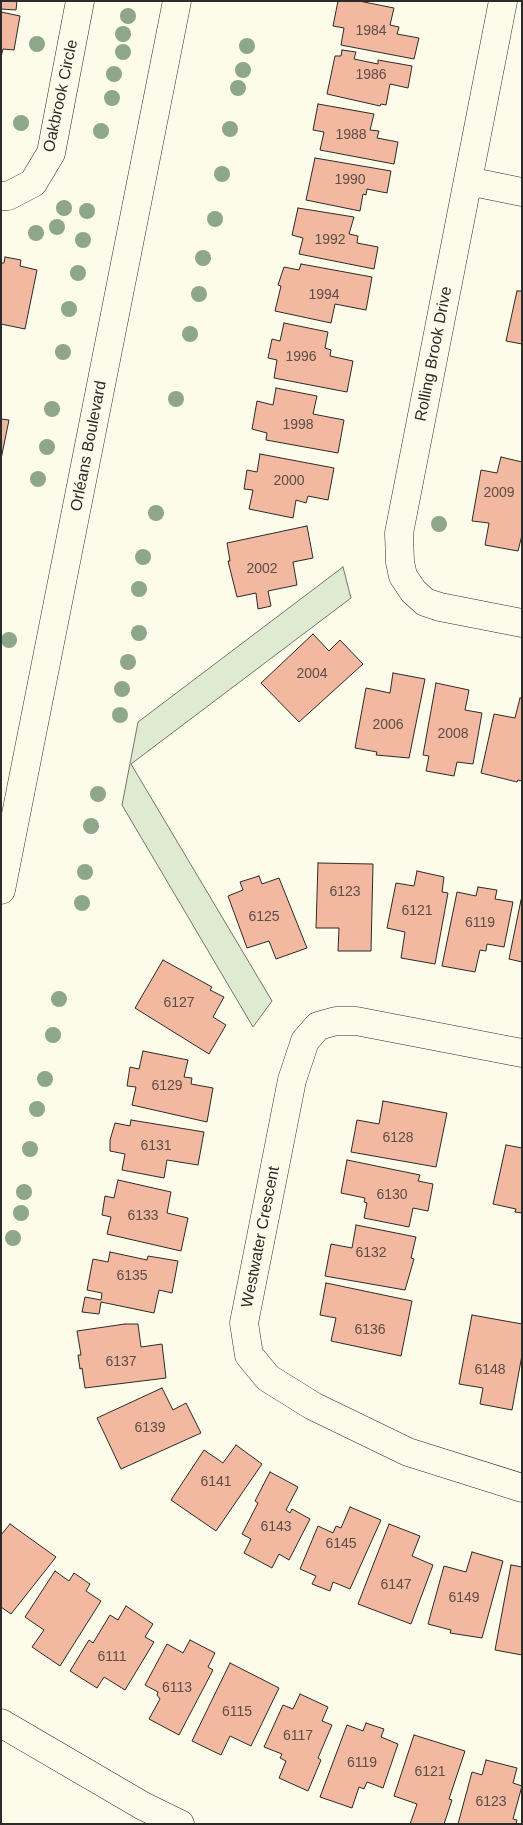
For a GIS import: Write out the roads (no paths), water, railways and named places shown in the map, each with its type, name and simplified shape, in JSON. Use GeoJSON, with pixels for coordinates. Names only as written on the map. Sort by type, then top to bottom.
{"type":"FeatureCollection","features":[{"type":"Feature","properties":{"kind":"street","name":"Oakbrook Circle"},"geometry":{"type":"LineString","coordinates":[[1,196],[8,196],[33,183],[51,153],[80,1]]}},
{"type":"Feature","properties":{"kind":"street","name":"Orléans Boulevard"},"geometry":{"type":"LineString","coordinates":[[1,890],[177,1]]}},
{"type":"Feature","properties":{"kind":"street","name":"Rolling Brook Drive"},"geometry":{"type":"LineString","coordinates":[[503,1],[399,533],[400,562],[403,576],[413,591],[425,602],[440,607],[522,623]]}},
{"type":"Feature","properties":{"kind":"street"},"geometry":{"type":"LineString","coordinates":[[468,181],[522,192]]}},
{"type":"Feature","properties":{"kind":"street","name":"Westwater Crescent"},"geometry":{"type":"LineString","coordinates":[[522,1053],[356,1021],[336,1021],[318,1026],[305,1041],[292,1080],[244,1323],[249,1355],[268,1378],[313,1406],[408,1452],[522,1488]]}},
{"type":"Feature","properties":{"kind":"street"},"geometry":{"type":"LineString","coordinates":[[1,1724],[143,1806],[180,1824]]}}]}
